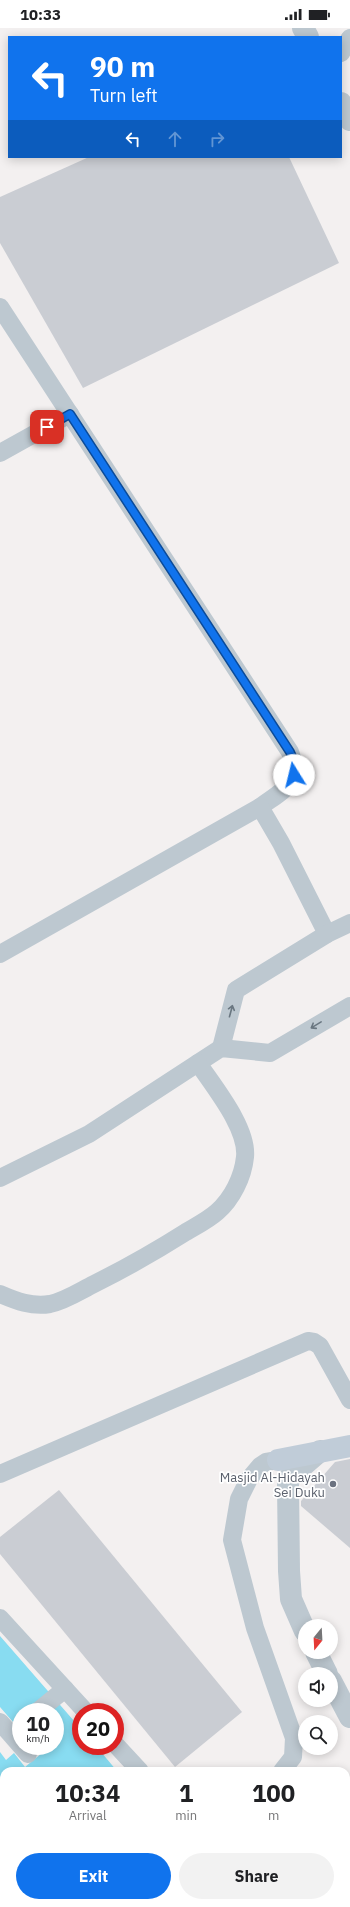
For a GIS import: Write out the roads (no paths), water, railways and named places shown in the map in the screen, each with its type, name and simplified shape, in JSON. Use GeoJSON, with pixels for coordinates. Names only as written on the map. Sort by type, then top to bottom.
{"type":"FeatureCollection","features":[{"type":"Feature","properties":{"kind":"main road"},"geometry":{"type":"LineString","coordinates":[[278,1460],[350,1446]]}},
{"type":"Feature","properties":{"kind":"street"},"geometry":{"type":"LineString","coordinates":[[342,105],[350,120]]}},
{"type":"Feature","properties":{"kind":"street"},"geometry":{"type":"LineString","coordinates":[[300,1619],[291,1599],[289,1571],[288,1483],[290,1477],[320,1451]]}},
{"type":"Feature","properties":{"kind":"street"},"geometry":{"type":"LineString","coordinates":[[338,1694],[350,1717]]}},
{"type":"Feature","properties":{"kind":"lane"},"geometry":{"type":"LineString","coordinates":[[342,51],[350,38]]}},
{"type":"Feature","properties":{"kind":"lane"},"geometry":{"type":"LineString","coordinates":[[0,307],[290,752],[295,763],[294,775],[291,783],[260,807],[0,954]]}},
{"type":"Feature","properties":{"kind":"lane"},"geometry":{"type":"LineString","coordinates":[[0,453],[70,414]]}},
{"type":"Feature","properties":{"kind":"lane"},"geometry":{"type":"LineString","coordinates":[[260,807],[282,843],[327,934]]}},
{"type":"Feature","properties":{"kind":"lane"},"geometry":{"type":"LineString","coordinates":[[221,1048],[236,990],[327,934],[350,923]]}},
{"type":"Feature","properties":{"kind":"lane"},"geometry":{"type":"LineString","coordinates":[[0,1178],[89,1134],[221,1048],[270,1053],[350,1006]]}},
{"type":"Feature","properties":{"kind":"lane"},"geometry":{"type":"LineString","coordinates":[[0,1294],[16,1301],[31,1304],[50,1304],[70,1296],[144,1259],[217,1212],[234,1191],[242,1175],[245,1156],[244,1138],[237,1123],[198,1064]]}},
{"type":"Feature","properties":{"kind":"lane"},"geometry":{"type":"LineString","coordinates":[[0,1474],[308,1341],[314,1342],[320,1346],[350,1400]]}},
{"type":"Feature","properties":{"kind":"lane"},"geometry":{"type":"LineString","coordinates":[[278,1460],[266,1462],[260,1466],[249,1479],[239,1499],[232,1540],[255,1628],[294,1738],[293,1757],[285,1767]]}},
{"type":"Feature","properties":{"kind":"lane"},"geometry":{"type":"LineString","coordinates":[[0,1618],[78,1703]]}},
{"type":"Feature","properties":{"kind":"lane"},"geometry":{"type":"LineString","coordinates":[[48,1703],[65,1689]]}},
{"type":"Feature","properties":{"kind":"lane"},"geometry":{"type":"LineString","coordinates":[[124,1754],[136,1767]]}},
{"type":"Feature","properties":{"kind":"water"},"geometry":{"type":"Polygon","coordinates":[[[0,1636],[58,1703],[12,1703],[12,1755],[64,1755],[64,1709],[72,1719],[72,1755],[104,1755],[114,1767],[0,1767],[0,1636]]]}},
{"type":"Feature","properties":{"kind":"place","name":"Masjid Al-Hidayah Sei Duku"},"geometry":{"type":"Point","coordinates":[333,1484]}}]}
